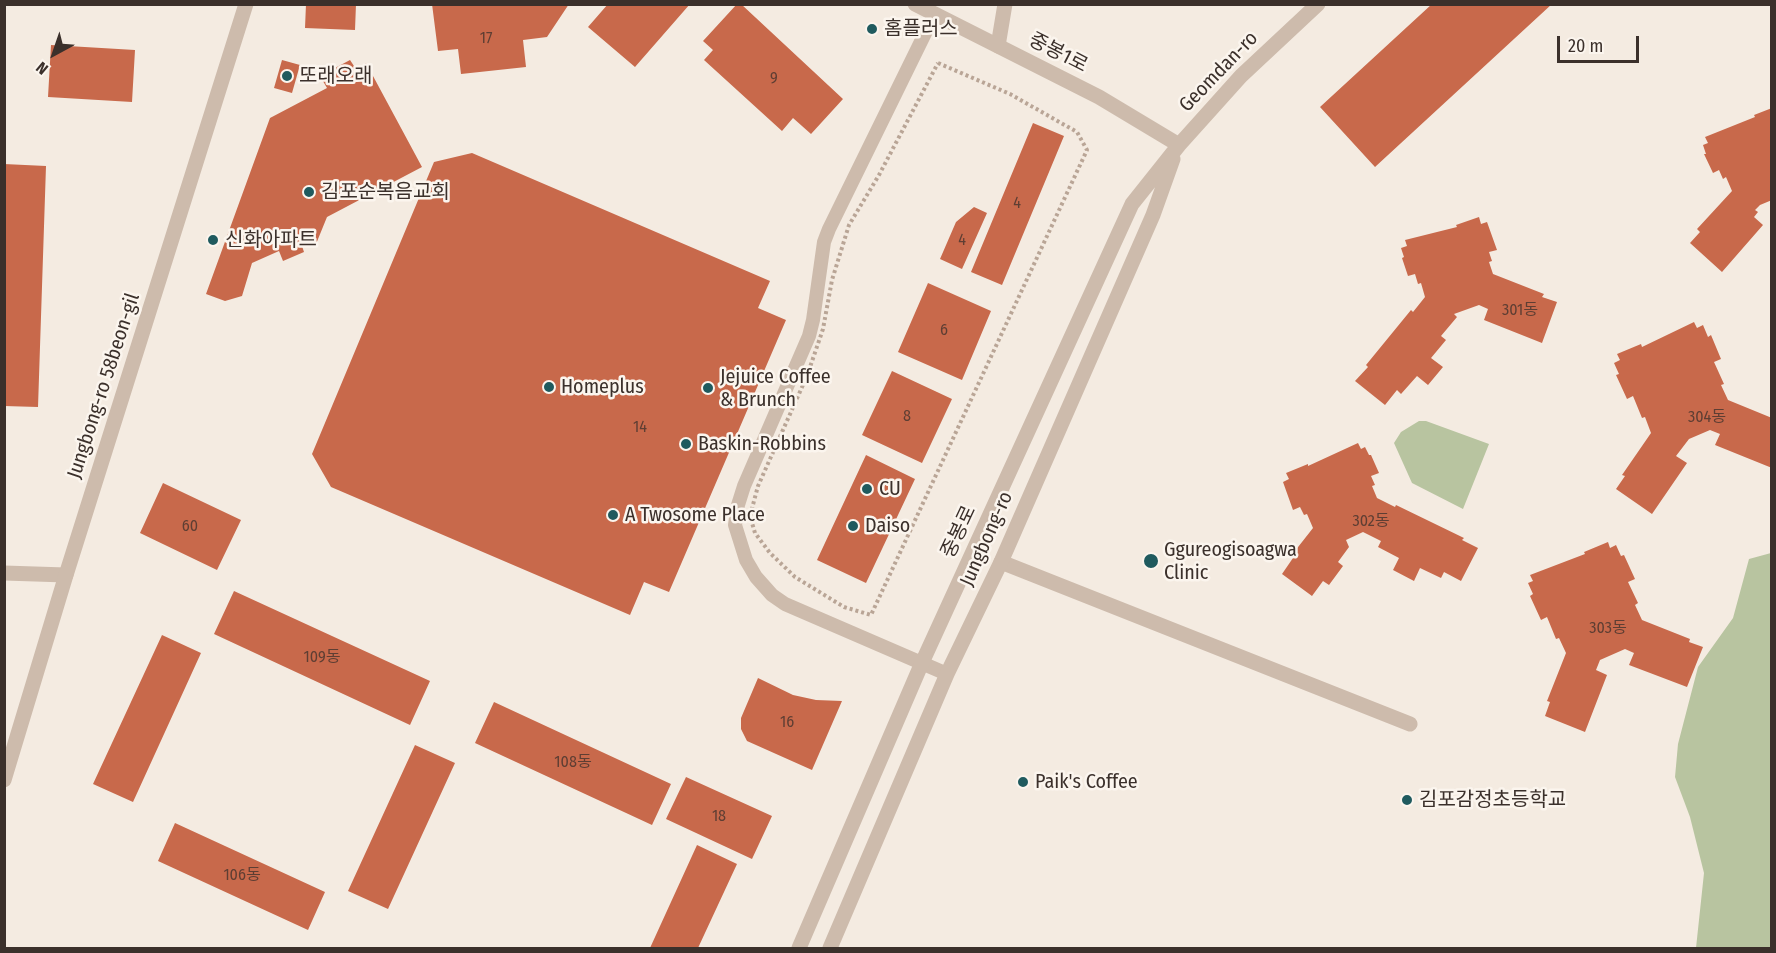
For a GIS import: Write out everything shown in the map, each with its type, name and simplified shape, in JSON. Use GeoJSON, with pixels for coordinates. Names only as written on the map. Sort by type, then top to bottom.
{"type":"FeatureCollection","features":[{"type":"Feature","properties":{"kind":"street","name":"Jungbong-ro 58beon-gil"},"geometry":{"type":"LineString","coordinates":[[4,780],[66,575],[246,4]]}},
{"type":"Feature","properties":{"kind":"street","name":"중봉1로"},"geometry":{"type":"LineString","coordinates":[[915,4],[1099,97],[1179,145]]}},
{"type":"Feature","properties":{"kind":"street"},"geometry":{"type":"LineString","coordinates":[[998,46],[1005,4]]}},
{"type":"Feature","properties":{"kind":"street","name":"Geomdan-ro"},"geometry":{"type":"LineString","coordinates":[[1179,145],[1241,76],[1318,4]]}},
{"type":"Feature","properties":{"kind":"street","name":"Jungbong-ro"},"geometry":{"type":"LineString","coordinates":[[830,948],[947,674],[1001,562],[1153,215],[1179,145]]}},
{"type":"Feature","properties":{"kind":"street","name":"중봉로"},"geometry":{"type":"LineString","coordinates":[[799,948],[921,665],[1132,204],[1179,145]]}},
{"type":"Feature","properties":{"kind":"street"},"geometry":{"type":"LineString","coordinates":[[1001,562],[1410,724]]}},
{"type":"Feature","properties":{"kind":"street"},"geometry":{"type":"LineString","coordinates":[[4,573],[66,575]]}},
{"type":"Feature","properties":{"kind":"lane"},"geometry":{"type":"LineString","coordinates":[[934,15],[826,236],[813,320],[808,336],[744,486],[735,525],[746,560],[756,577],[772,595],[804,614],[947,674]]}},
{"type":"Feature","properties":{"kind":"path"},"geometry":{"type":"LineString","coordinates":[[938,63],[1010,94],[1077,132],[1087,150],[872,615],[844,607],[795,577],[770,553],[755,533],[750,516],[758,486],[807,376],[823,329],[832,280],[849,225],[879,175],[938,63]]}},
{"type":"Feature","properties":{"kind":"green space"},"geometry":{"type":"Polygon","coordinates":[[[1419,421],[1426,421],[1489,444],[1463,509],[1412,483],[1394,443],[1401,432],[1419,421]]]}},
{"type":"Feature","properties":{"kind":"green space"},"geometry":{"type":"Polygon","coordinates":[[[1771,553],[1771,948],[1696,948],[1704,873],[1690,817],[1675,777],[1678,744],[1698,667],[1733,618],[1749,559],[1771,553]]]}},
{"type":"Feature","properties":{"kind":"building"},"geometry":{"type":"Polygon","coordinates":[[[306,4],[356,4],[355,30],[305,28],[306,4]]]}},
{"type":"Feature","properties":{"kind":"building"},"geometry":{"type":"Polygon","coordinates":[[[432,4],[569,4],[547,37],[523,40],[526,67],[461,74],[458,49],[438,51],[432,4]]]}},
{"type":"Feature","properties":{"kind":"building"},"geometry":{"type":"Polygon","coordinates":[[[608,4],[690,4],[635,67],[588,27],[608,4]]]}},
{"type":"Feature","properties":{"kind":"building"},"geometry":{"type":"Polygon","coordinates":[[[737,4],[741,4],[843,99],[811,134],[793,118],[782,131],[704,60],[713,50],[703,41],[737,4]]]}},
{"type":"Feature","properties":{"kind":"building"},"geometry":{"type":"Polygon","coordinates":[[[1432,4],[1552,4],[1375,167],[1320,107],[1432,4]]]}},
{"type":"Feature","properties":{"kind":"building"},"geometry":{"type":"Polygon","coordinates":[[[51,45],[135,50],[132,102],[48,97],[51,45]]]}},
{"type":"Feature","properties":{"kind":"building","name":"또래오래"},"geometry":{"type":"Polygon","coordinates":[[[282,60],[300,65],[292,93],[274,88],[282,60]]]}},
{"type":"Feature","properties":{"kind":"building","name":"김포순복음교회"},"geometry":{"type":"Polygon","coordinates":[[[350,60],[356,69],[366,63],[422,167],[327,217],[316,244],[301,243],[304,252],[283,261],[279,251],[252,263],[242,296],[225,301],[206,294],[270,118],[327,88],[320,76],[350,60]]]}},
{"type":"Feature","properties":{"kind":"building"},"geometry":{"type":"Polygon","coordinates":[[[1772,108],[1772,200],[1755,210],[1758,212],[1754,217],[1763,225],[1722,272],[1690,243],[1700,232],[1697,229],[1732,191],[1726,177],[1723,179],[1719,170],[1713,173],[1704,154],[1706,154],[1703,145],[1708,143],[1705,137],[1772,108]]]}},
{"type":"Feature","properties":{"kind":"building"},"geometry":{"type":"Polygon","coordinates":[[[1033,123],[1064,136],[1002,285],[971,272],[1033,123]]]}},
{"type":"Feature","properties":{"kind":"building","name":"Homeplus"},"geometry":{"type":"Polygon","coordinates":[[[472,153],[770,281],[758,308],[786,320],[669,592],[644,582],[630,615],[331,487],[312,454],[434,162],[472,153]]]}},
{"type":"Feature","properties":{"kind":"building"},"geometry":{"type":"Polygon","coordinates":[[[4,164],[46,166],[38,407],[4,406],[4,164]]]}},
{"type":"Feature","properties":{"kind":"building"},"geometry":{"type":"Polygon","coordinates":[[[974,207],[987,213],[962,269],[940,259],[956,222],[974,207]]]}},
{"type":"Feature","properties":{"kind":"building"},"geometry":{"type":"Polygon","coordinates":[[[1479,217],[1481,224],[1487,222],[1497,250],[1489,252],[1493,274],[1544,294],[1542,297],[1557,302],[1542,343],[1484,320],[1488,309],[1479,305],[1454,314],[1457,317],[1441,336],[1446,340],[1431,358],[1443,367],[1428,385],[1417,376],[1401,394],[1397,390],[1385,405],[1355,381],[1411,310],[1413,312],[1425,297],[1421,283],[1418,284],[1415,274],[1408,276],[1401,248],[1407,246],[1405,240],[1457,227],[1456,225],[1479,217]]]}},
{"type":"Feature","properties":{"kind":"building"},"geometry":{"type":"Polygon","coordinates":[[[928,283],[991,311],[962,380],[898,352],[928,283]]]}},
{"type":"Feature","properties":{"kind":"building"},"geometry":{"type":"Polygon","coordinates":[[[1694,322],[1697,328],[1703,325],[1708,337],[1711,335],[1721,359],[1714,362],[1728,400],[1772,418],[1772,468],[1715,445],[1720,434],[1710,430],[1689,439],[1676,456],[1687,463],[1652,514],[1616,489],[1625,476],[1622,475],[1651,433],[1633,396],[1627,399],[1616,375],[1619,374],[1614,363],[1620,360],[1617,354],[1641,344],[1642,347],[1694,322]]]}},
{"type":"Feature","properties":{"kind":"building"},"geometry":{"type":"Polygon","coordinates":[[[892,371],[952,399],[922,463],[862,435],[892,371]]]}},
{"type":"Feature","properties":{"kind":"building"},"geometry":{"type":"Polygon","coordinates":[[[1358,443],[1361,449],[1365,447],[1371,455],[1379,473],[1371,476],[1377,498],[1464,538],[1462,540],[1478,548],[1461,581],[1444,572],[1441,578],[1420,568],[1414,581],[1393,570],[1399,558],[1378,547],[1381,541],[1363,532],[1346,540],[1349,547],[1338,562],[1343,566],[1329,585],[1323,581],[1312,596],[1282,574],[1293,558],[1291,556],[1313,528],[1307,514],[1304,515],[1300,507],[1293,510],[1283,482],[1289,479],[1286,473],[1308,464],[1308,466],[1358,443]]]}},
{"type":"Feature","properties":{"kind":"building"},"geometry":{"type":"Polygon","coordinates":[[[866,455],[915,479],[866,583],[817,560],[866,455]]]}},
{"type":"Feature","properties":{"kind":"building"},"geometry":{"type":"Polygon","coordinates":[[[163,483],[241,520],[217,570],[140,533],[163,483]]]}},
{"type":"Feature","properties":{"kind":"building"},"geometry":{"type":"Polygon","coordinates":[[[1608,542],[1610,548],[1616,545],[1621,556],[1624,555],[1635,579],[1628,582],[1638,603],[1635,605],[1642,620],[1690,639],[1689,642],[1703,647],[1687,687],[1629,665],[1634,653],[1625,649],[1600,660],[1596,670],[1607,675],[1585,732],[1545,716],[1550,702],[1547,701],[1566,653],[1559,638],[1556,639],[1547,617],[1541,620],[1530,596],[1533,594],[1528,583],[1533,581],[1530,575],[1585,554],[1584,552],[1608,542]]]}},
{"type":"Feature","properties":{"kind":"building"},"geometry":{"type":"Polygon","coordinates":[[[234,591],[430,681],[410,725],[214,634],[234,591]]]}},
{"type":"Feature","properties":{"kind":"building"},"geometry":{"type":"Polygon","coordinates":[[[162,635],[201,653],[133,802],[93,784],[162,635]]]}},
{"type":"Feature","properties":{"kind":"building"},"geometry":{"type":"Polygon","coordinates":[[[758,678],[793,695],[816,700],[842,701],[812,770],[747,741],[741,729],[741,718],[758,678]]]}},
{"type":"Feature","properties":{"kind":"building"},"geometry":{"type":"Polygon","coordinates":[[[494,702],[671,784],[652,825],[475,743],[494,702]]]}},
{"type":"Feature","properties":{"kind":"building"},"geometry":{"type":"Polygon","coordinates":[[[415,745],[455,763],[388,909],[348,891],[415,745]]]}},
{"type":"Feature","properties":{"kind":"building"},"geometry":{"type":"Polygon","coordinates":[[[686,777],[772,816],[752,859],[666,819],[686,777]]]}},
{"type":"Feature","properties":{"kind":"building"},"geometry":{"type":"Polygon","coordinates":[[[175,823],[325,892],[308,930],[158,861],[175,823]]]}},
{"type":"Feature","properties":{"kind":"building"},"geometry":{"type":"Polygon","coordinates":[[[697,845],[737,864],[698,948],[650,948],[697,845]]]}},
{"type":"Feature","properties":{"kind":"place","name":"홈플러스"},"geometry":{"type":"Point","coordinates":[872,29]}},
{"type":"Feature","properties":{"kind":"place","name":"또래오래"},"geometry":{"type":"Point","coordinates":[287,76]}},
{"type":"Feature","properties":{"kind":"place","name":"김포순복음교회"},"geometry":{"type":"Point","coordinates":[309,192]}},
{"type":"Feature","properties":{"kind":"place","name":"신화아파트"},"geometry":{"type":"Point","coordinates":[213,240]}},
{"type":"Feature","properties":{"kind":"place","name":"Homeplus"},"geometry":{"type":"Point","coordinates":[549,387]}},
{"type":"Feature","properties":{"kind":"place","name":"Jejuice Coffee & Brunch"},"geometry":{"type":"Point","coordinates":[708,388]}},
{"type":"Feature","properties":{"kind":"place","name":"Baskin-Robbins"},"geometry":{"type":"Point","coordinates":[686,444]}},
{"type":"Feature","properties":{"kind":"place","name":"CU"},"geometry":{"type":"Point","coordinates":[867,489]}},
{"type":"Feature","properties":{"kind":"place","name":"A Twosome Place"},"geometry":{"type":"Point","coordinates":[613,515]}},
{"type":"Feature","properties":{"kind":"place","name":"Daiso"},"geometry":{"type":"Point","coordinates":[853,526]}},
{"type":"Feature","properties":{"kind":"place","name":"Ggureogisoagwa Clinic"},"geometry":{"type":"Point","coordinates":[1151,561]}},
{"type":"Feature","properties":{"kind":"place","name":"Paik's Coffee"},"geometry":{"type":"Point","coordinates":[1023,782]}},
{"type":"Feature","properties":{"kind":"place","name":"김포감정초등학교"},"geometry":{"type":"Point","coordinates":[1407,800]}}]}
